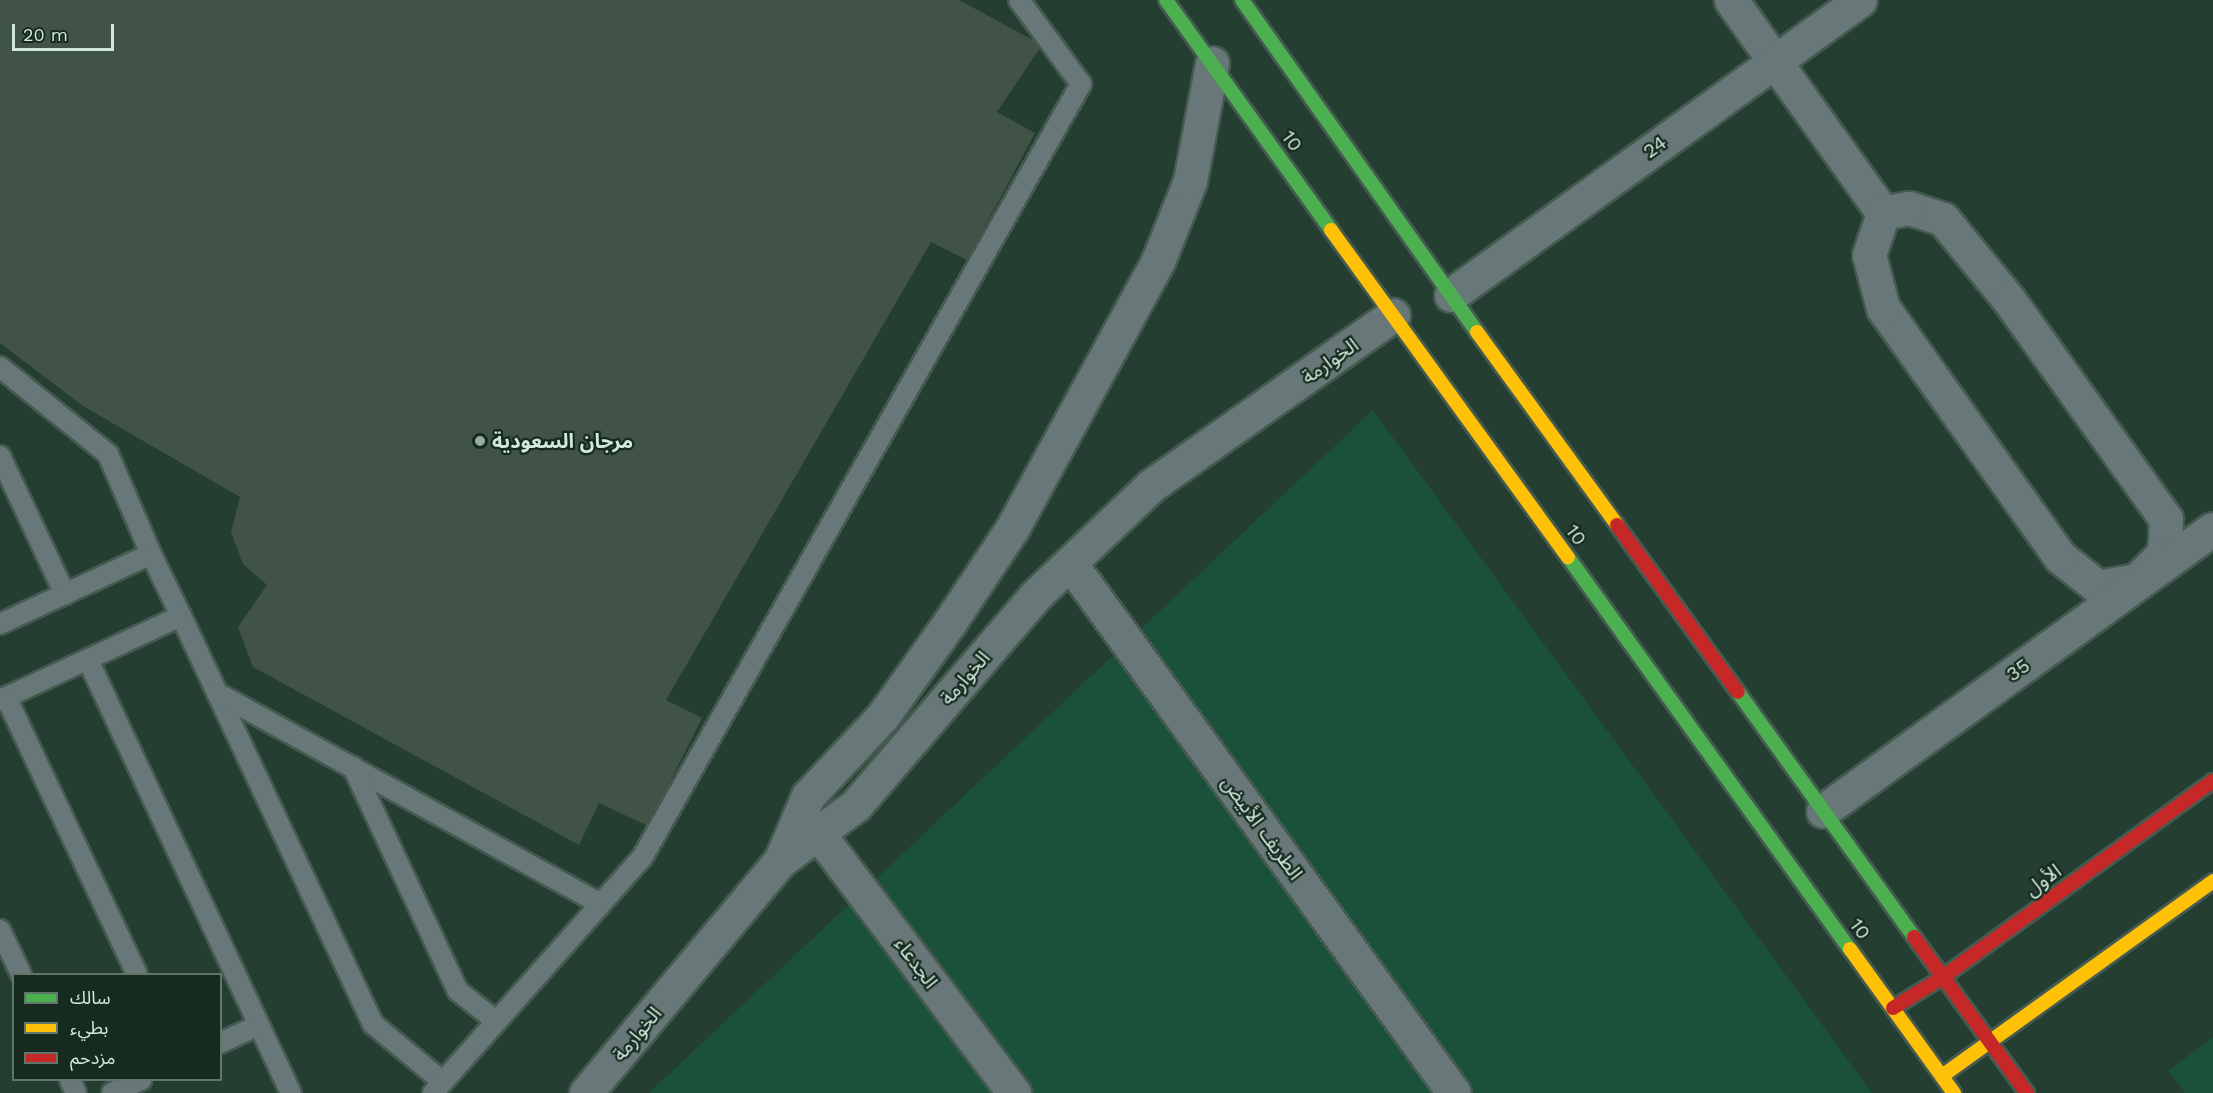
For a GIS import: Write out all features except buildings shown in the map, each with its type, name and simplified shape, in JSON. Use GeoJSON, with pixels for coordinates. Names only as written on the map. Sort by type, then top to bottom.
{"type":"FeatureCollection","features":[{"type":"Feature","properties":{"kind":"street","name":"10"},"geometry":{"type":"LineString","coordinates":[[1166,0],[1954,1093]]}},
{"type":"Feature","properties":{"kind":"street","name":"10"},"geometry":{"type":"LineString","coordinates":[[1242,0],[1451,295],[2027,1093]]}},
{"type":"Feature","properties":{"kind":"street"},"geometry":{"type":"LineString","coordinates":[[1731,0],[1773,62],[1883,213]]}},
{"type":"Feature","properties":{"kind":"street","name":"24"},"geometry":{"type":"LineString","coordinates":[[1451,295],[1860,0]]}},
{"type":"Feature","properties":{"kind":"street"},"geometry":{"type":"LineString","coordinates":[[780,861],[808,796],[883,716],[950,622],[1012,527],[1158,261],[1190,180],[1212,63]]}},
{"type":"Feature","properties":{"kind":"street"},"geometry":{"type":"LineString","coordinates":[[1909,208],[1943,219],[2009,300],[2156,504],[2166,519],[2164,553],[2137,580],[2098,587],[2060,558],[1883,308],[1869,255],[1883,213],[1909,208]]}},
{"type":"Feature","properties":{"kind":"street","name":"الخوارمة"},"geometry":{"type":"LineString","coordinates":[[586,1093],[780,861],[856,805],[1035,596],[1152,485],[1393,315]]}},
{"type":"Feature","properties":{"kind":"street","name":"35"},"geometry":{"type":"LineString","coordinates":[[1823,810],[2213,529]]}},
{"type":"Feature","properties":{"kind":"street","name":"الطريف الأبيض"},"geometry":{"type":"LineString","coordinates":[[1070,563],[1454,1093]]}},
{"type":"Feature","properties":{"kind":"street","name":"الأول"},"geometry":{"type":"LineString","coordinates":[[1893,1008],[1943,976],[2213,781]]}},
{"type":"Feature","properties":{"kind":"street","name":"الجدعاء"},"geometry":{"type":"LineString","coordinates":[[818,833],[1014,1093]]}},
{"type":"Feature","properties":{"kind":"street"},"geometry":{"type":"LineString","coordinates":[[1942,1076],[2213,881]]}},
{"type":"Feature","properties":{"kind":"lane"},"geometry":{"type":"LineString","coordinates":[[0,367],[108,454],[152,554],[373,1024],[437,1087],[642,858],[1081,84],[1019,0]]}},
{"type":"Feature","properties":{"kind":"lane"},"geometry":{"type":"LineString","coordinates":[[0,456],[65,594]]}},
{"type":"Feature","properties":{"kind":"lane"},"geometry":{"type":"LineString","coordinates":[[0,624],[152,554]]}},
{"type":"Feature","properties":{"kind":"lane"},"geometry":{"type":"LineString","coordinates":[[136,973],[3,699],[181,616]]}},
{"type":"Feature","properties":{"kind":"lane"},"geometry":{"type":"LineString","coordinates":[[87,660],[291,1093]]}},
{"type":"Feature","properties":{"kind":"lane"},"geometry":{"type":"LineString","coordinates":[[217,693],[602,904]]}},
{"type":"Feature","properties":{"kind":"lane"},"geometry":{"type":"LineString","coordinates":[[353,767],[458,991],[496,1021]]}},
{"type":"Feature","properties":{"kind":"lane"},"geometry":{"type":"LineString","coordinates":[[0,930],[20,973]]}},
{"type":"Feature","properties":{"kind":"lane"},"geometry":{"type":"LineString","coordinates":[[222,1042],[259,1025]]}},
{"type":"Feature","properties":{"kind":"lane"},"geometry":{"type":"LineString","coordinates":[[112,1093],[139,1081]]}},
{"type":"Feature","properties":{"kind":"shaded area"},"geometry":{"type":"Polygon","coordinates":[[[1373,410],[1872,1093],[649,1093],[1373,410]]]}},
{"type":"Feature","properties":{"kind":"shaded area"},"geometry":{"type":"Polygon","coordinates":[[[2213,1038],[2213,1093],[2185,1093],[2168,1070],[2213,1038]]]}},
{"type":"Feature","properties":{"kind":"traffic: fast"},"geometry":{"type":"LineString","coordinates":[[1166,0],[1331,230]]}},
{"type":"Feature","properties":{"kind":"traffic: fast"},"geometry":{"type":"LineString","coordinates":[[1242,0],[1477,332]]}},
{"type":"Feature","properties":{"kind":"traffic: fast"},"geometry":{"type":"LineString","coordinates":[[1568,557],[1850,949]]}},
{"type":"Feature","properties":{"kind":"traffic: fast"},"geometry":{"type":"LineString","coordinates":[[1738,692],[1914,937]]}},
{"type":"Feature","properties":{"kind":"traffic: slow"},"geometry":{"type":"LineString","coordinates":[[1331,230],[1568,557]]}},
{"type":"Feature","properties":{"kind":"traffic: slow"},"geometry":{"type":"LineString","coordinates":[[1477,332],[1617,525]]}},
{"type":"Feature","properties":{"kind":"traffic: slow"},"geometry":{"type":"LineString","coordinates":[[1942,1076],[2213,881]]}},
{"type":"Feature","properties":{"kind":"traffic: slow"},"geometry":{"type":"LineString","coordinates":[[1850,949],[1954,1093]]}},
{"type":"Feature","properties":{"kind":"traffic: jam"},"geometry":{"type":"LineString","coordinates":[[1617,525],[1738,692]]}},
{"type":"Feature","properties":{"kind":"traffic: jam"},"geometry":{"type":"LineString","coordinates":[[1893,1008],[1943,977],[2213,781]]}},
{"type":"Feature","properties":{"kind":"traffic: jam"},"geometry":{"type":"LineString","coordinates":[[1914,937],[2027,1093]]}},
{"type":"Feature","properties":{"kind":"place","name":"مرجان السعودية"},"geometry":{"type":"Point","coordinates":[480,441]}}]}
